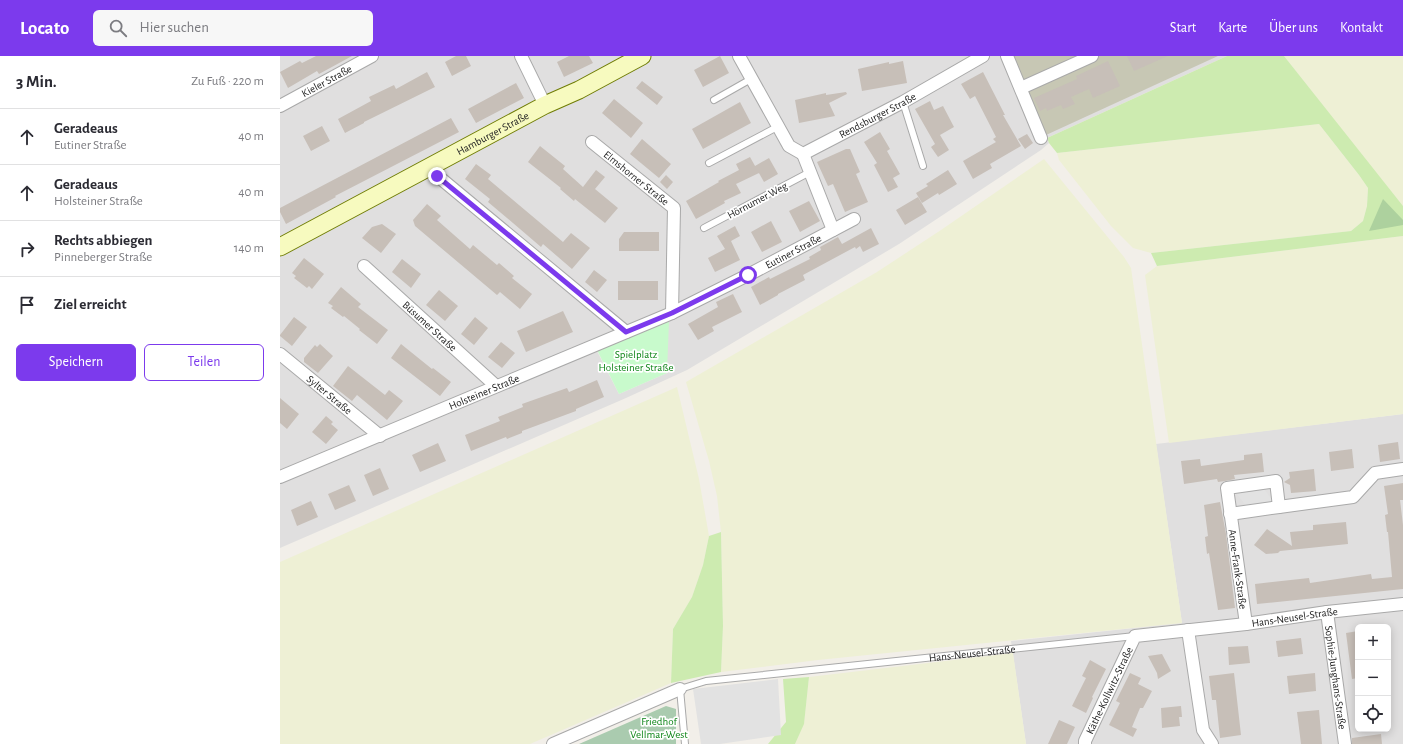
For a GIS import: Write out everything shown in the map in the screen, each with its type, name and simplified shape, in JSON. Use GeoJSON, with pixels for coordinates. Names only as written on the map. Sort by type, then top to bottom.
{"type":"FeatureCollection","features":[{"type":"Feature","properties":{"kind":"street","name":"Kieler Straße"},"geometry":{"type":"LineString","coordinates":[[280,106],[372,56]]}},
{"type":"Feature","properties":{"kind":"street"},"geometry":{"type":"LineString","coordinates":[[521,56],[545,105]]}},
{"type":"Feature","properties":{"kind":"street","name":"Hamburger Straße"},"geometry":{"type":"LineString","coordinates":[[280,247],[545,105],[579,90],[642,56]]}},
{"type":"Feature","properties":{"kind":"street"},"geometry":{"type":"LineString","coordinates":[[739,56],[789,146],[803,154]]}},
{"type":"Feature","properties":{"kind":"street","name":"Rendsburger Straße"},"geometry":{"type":"LineString","coordinates":[[803,154],[903,102],[983,56]]}},
{"type":"Feature","properties":{"kind":"street"},"geometry":{"type":"LineString","coordinates":[[1007,56],[1041,138]]}},
{"type":"Feature","properties":{"kind":"street"},"geometry":{"type":"LineString","coordinates":[[1021,88],[1092,56]]}},
{"type":"Feature","properties":{"kind":"street","name":"Elmshorner Straße"},"geometry":{"type":"LineString","coordinates":[[592,142],[674,208],[672,313]]}},
{"type":"Feature","properties":{"kind":"street","name":"Eutiner Straße"},"geometry":{"type":"LineString","coordinates":[[803,154],[833,230]]}},
{"type":"Feature","properties":{"kind":"street"},"geometry":{"type":"LineString","coordinates":[[428,168],[626,332]]}},
{"type":"Feature","properties":{"kind":"street","name":"Eutiner Straße"},"geometry":{"type":"LineString","coordinates":[[688,305],[854,219]]}},
{"type":"Feature","properties":{"kind":"street","name":"Büsumer Straße"},"geometry":{"type":"LineString","coordinates":[[364,266],[496,386]]}},
{"type":"Feature","properties":{"kind":"street","name":"Holsteiner Straße"},"geometry":{"type":"LineString","coordinates":[[280,477],[688,305]]}},
{"type":"Feature","properties":{"kind":"street","name":"Sylter Straße"},"geometry":{"type":"LineString","coordinates":[[280,354],[380,436]]}},
{"type":"Feature","properties":{"kind":"street","name":"Anne-Frank-Straße"},"geometry":{"type":"LineString","coordinates":[[1230,514],[1353,497],[1375,473],[1403,469]]}},
{"type":"Feature","properties":{"kind":"street","name":"Anne-Frank-Straße"},"geometry":{"type":"LineString","coordinates":[[1246,624],[1227,488],[1276,482],[1280,507]]}},
{"type":"Feature","properties":{"kind":"street","name":"Hans-Neusel-Straße"},"geometry":{"type":"LineString","coordinates":[[1135,636],[1246,624],[1327,612],[1403,604]]}},
{"type":"Feature","properties":{"kind":"street","name":"Sophie-Junghans-Straße"},"geometry":{"type":"LineString","coordinates":[[1327,612],[1345,744]]}},
{"type":"Feature","properties":{"kind":"street"},"geometry":{"type":"LineString","coordinates":[[1188,630],[1204,730],[1212,744]]}},
{"type":"Feature","properties":{"kind":"street","name":"Käthe-Kollwitz-Straße"},"geometry":{"type":"LineString","coordinates":[[1085,744],[1085,741],[1135,636]]}},
{"type":"Feature","properties":{"kind":"street","name":"Hans-Neusel-Straße"},"geometry":{"type":"LineString","coordinates":[[553,744],[680,689]]}},
{"type":"Feature","properties":{"kind":"lane"},"geometry":{"type":"LineString","coordinates":[[714,100],[751,79]]}},
{"type":"Feature","properties":{"kind":"lane"},"geometry":{"type":"LineString","coordinates":[[903,102],[923,166]]}},
{"type":"Feature","properties":{"kind":"lane"},"geometry":{"type":"LineString","coordinates":[[709,163],[779,126]]}},
{"type":"Feature","properties":{"kind":"lane","name":"Hörnumer Weg"},"geometry":{"type":"LineString","coordinates":[[704,228],[810,172]]}},
{"type":"Feature","properties":{"kind":"lane","name":"Hans-Neusel-Straße"},"geometry":{"type":"LineString","coordinates":[[680,689],[714,680],[1135,636]]}},
{"type":"Feature","properties":{"kind":"lane"},"geometry":{"type":"LineString","coordinates":[[680,689],[684,744]]}},
{"type":"Feature","properties":{"kind":"shaded area"},"geometry":{"type":"Polygon","coordinates":[[[280,56],[1227,56],[1047,138],[1049,143],[1041,150],[899,244],[687,370],[626,398],[280,548],[280,56]],[[597,351],[619,394],[667,373],[597,351]]]}},
{"type":"Feature","properties":{"kind":"shaded area"},"geometry":{"type":"Polygon","coordinates":[[[1012,56],[1218,56],[1046,135],[1012,56]]]}},
{"type":"Feature","properties":{"kind":"shaded area"},"geometry":{"type":"Polygon","coordinates":[[[1284,56],[1403,56],[1403,206],[1378,176],[1284,56]]]}},
{"type":"Feature","properties":{"kind":"shaded area"},"geometry":{"type":"Polygon","coordinates":[[[1319,124],[1368,188],[1367,206],[1363,221],[1351,231],[1151,253],[1133,248],[1111,226],[1059,160],[1057,153],[1319,124]]]}},
{"type":"Feature","properties":{"kind":"shaded area"},"geometry":{"type":"Polygon","coordinates":[[[1044,159],[1124,257],[1131,268],[1182,623],[818,660],[721,672],[723,626],[721,532],[717,496],[709,461],[686,382],[877,272],[1044,159]]]}},
{"type":"Feature","properties":{"kind":"shaded area"},"geometry":{"type":"Polygon","coordinates":[[[1403,236],[1403,414],[1169,443],[1145,275],[1157,266],[1403,236]]]}},
{"type":"Feature","properties":{"kind":"shaded area"},"geometry":{"type":"Polygon","coordinates":[[[677,387],[699,479],[709,536],[703,565],[692,597],[673,629],[671,683],[530,744],[280,744],[280,562],[677,387]]]}},
{"type":"Feature","properties":{"kind":"shaded area"},"geometry":{"type":"Polygon","coordinates":[[[1403,414],[1403,744],[1026,744],[1011,641],[1182,623],[1156,444],[1403,414]]]}},
{"type":"Feature","properties":{"kind":"shaded area"},"geometry":{"type":"Polygon","coordinates":[[[1263,488],[1274,502],[1248,508],[1236,493],[1263,488]]]}},
{"type":"Feature","properties":{"kind":"shaded area"},"geometry":{"type":"Polygon","coordinates":[[[1013,653],[1026,744],[795,744],[804,723],[809,677],[1013,653]]]}},
{"type":"Feature","properties":{"kind":"shaded area"},"geometry":{"type":"Polygon","coordinates":[[[778,679],[781,735],[720,744],[701,744],[693,689],[778,679]]]}},
{"type":"Feature","properties":{"kind":"green space"},"geometry":{"type":"Polygon","coordinates":[[[1227,56],[1284,56],[1403,206],[1403,236],[1157,266],[1151,253],[1351,231],[1363,221],[1367,206],[1368,188],[1319,124],[1057,153],[1049,143],[1047,138],[1227,56]]]}},
{"type":"Feature","properties":{"kind":"green space"},"geometry":{"type":"Polygon","coordinates":[[[1383,199],[1403,220],[1403,225],[1369,231],[1383,199]]]}},
{"type":"Feature","properties":{"kind":"green space","name":"Spielplatz Holsteiner Straße"},"geometry":{"type":"Polygon","coordinates":[[[669,321],[667,373],[619,394],[597,350],[669,321]]]}},
{"type":"Feature","properties":{"kind":"green space"},"geometry":{"type":"Polygon","coordinates":[[[721,532],[723,626],[721,672],[671,683],[673,629],[692,597],[703,565],[709,536],[721,532]]]}},
{"type":"Feature","properties":{"kind":"green space"},"geometry":{"type":"Polygon","coordinates":[[[809,677],[804,724],[795,744],[768,744],[786,722],[783,679],[809,677]]]}},
{"type":"Feature","properties":{"kind":"green space","name":"Friedhof Vellmar-West"},"geometry":{"type":"Polygon","coordinates":[[[666,706],[676,709],[676,744],[579,744],[666,706]]]}},
{"type":"Feature","properties":{"kind":"building"},"geometry":{"type":"Polygon","coordinates":[[[316,56],[352,56],[319,74],[317,71],[288,88],[280,72],[300,61],[302,63],[316,56]]]}},
{"type":"Feature","properties":{"kind":"building"},"geometry":{"type":"Polygon","coordinates":[[[456,56],[466,56],[471,66],[452,76],[445,62],[456,56]]]}},
{"type":"Feature","properties":{"kind":"building"},"geometry":{"type":"Polygon","coordinates":[[[569,56],[589,56],[593,63],[564,77],[557,62],[569,56]]]}},
{"type":"Feature","properties":{"kind":"building"},"geometry":{"type":"Polygon","coordinates":[[[720,56],[729,73],[703,87],[694,70],[720,56]]]}},
{"type":"Feature","properties":{"kind":"building"},"geometry":{"type":"Polygon","coordinates":[[[1127,56],[1168,56],[1134,71],[1127,56]]]}},
{"type":"Feature","properties":{"kind":"building"},"geometry":{"type":"Polygon","coordinates":[[[903,61],[907,83],[862,91],[858,69],[889,62],[889,64],[903,61]]]}},
{"type":"Feature","properties":{"kind":"building"},"geometry":{"type":"Polygon","coordinates":[[[1108,61],[1120,86],[1093,98],[1089,89],[1071,97],[1075,104],[1063,109],[1061,105],[1047,111],[1046,108],[1040,111],[1034,98],[1077,79],[1076,76],[1108,61]]]}},
{"type":"Feature","properties":{"kind":"building"},"geometry":{"type":"Polygon","coordinates":[[[427,72],[435,87],[345,133],[338,119],[371,101],[369,97],[394,85],[396,89],[427,72]]]}},
{"type":"Feature","properties":{"kind":"building"},"geometry":{"type":"Polygon","coordinates":[[[983,72],[1005,115],[1003,115],[1021,146],[990,164],[992,168],[973,179],[963,161],[996,142],[993,139],[996,137],[975,96],[970,99],[961,84],[983,72]]]}},
{"type":"Feature","properties":{"kind":"building"},"geometry":{"type":"Polygon","coordinates":[[[642,81],[663,97],[657,105],[636,88],[642,81]]]}},
{"type":"Feature","properties":{"kind":"building"},"geometry":{"type":"Polygon","coordinates":[[[516,83],[524,98],[476,123],[468,109],[516,83]]]}},
{"type":"Feature","properties":{"kind":"building"},"geometry":{"type":"Polygon","coordinates":[[[846,92],[847,94],[829,103],[835,116],[799,123],[795,100],[826,93],[826,95],[846,92]]]}},
{"type":"Feature","properties":{"kind":"building"},"geometry":{"type":"Polygon","coordinates":[[[614,99],[643,123],[631,138],[602,113],[614,99]]]}},
{"type":"Feature","properties":{"kind":"building"},"geometry":{"type":"Polygon","coordinates":[[[930,101],[934,110],[943,106],[954,127],[940,135],[949,150],[938,157],[931,147],[935,144],[915,109],[930,101]]]}},
{"type":"Feature","properties":{"kind":"building"},"geometry":{"type":"Polygon","coordinates":[[[740,102],[751,123],[703,149],[692,129],[740,102]]]}},
{"type":"Feature","properties":{"kind":"building"},"geometry":{"type":"Polygon","coordinates":[[[451,118],[459,132],[335,196],[336,197],[286,224],[280,212],[280,208],[451,118]]]}},
{"type":"Feature","properties":{"kind":"building"},"geometry":{"type":"Polygon","coordinates":[[[322,126],[330,141],[311,151],[303,136],[322,126]]]}},
{"type":"Feature","properties":{"kind":"building"},"geometry":{"type":"Polygon","coordinates":[[[880,132],[890,149],[887,151],[900,174],[893,178],[898,187],[888,192],[874,165],[877,163],[864,142],[880,132]]]}},
{"type":"Feature","properties":{"kind":"building"},"geometry":{"type":"Polygon","coordinates":[[[1027,134],[1033,143],[1025,149],[1018,139],[1027,134]]]}},
{"type":"Feature","properties":{"kind":"building"},"geometry":{"type":"Polygon","coordinates":[[[642,139],[671,164],[659,178],[630,154],[642,139]]]}},
{"type":"Feature","properties":{"kind":"building"},"geometry":{"type":"Polygon","coordinates":[[[540,146],[565,166],[563,169],[583,187],[596,170],[605,177],[595,189],[618,208],[605,223],[575,199],[574,201],[560,189],[561,188],[528,162],[540,146]]]}},
{"type":"Feature","properties":{"kind":"building"},"geometry":{"type":"Polygon","coordinates":[[[846,149],[850,149],[860,172],[856,174],[868,202],[845,212],[833,184],[828,186],[817,162],[846,149]]]}},
{"type":"Feature","properties":{"kind":"building"},"geometry":{"type":"Polygon","coordinates":[[[750,157],[759,173],[736,184],[741,193],[724,201],[725,203],[696,219],[686,201],[739,170],[736,164],[750,157]]]}},
{"type":"Feature","properties":{"kind":"building"},"geometry":{"type":"Polygon","coordinates":[[[769,158],[778,174],[764,182],[755,166],[769,158]]]}},
{"type":"Feature","properties":{"kind":"building"},"geometry":{"type":"Polygon","coordinates":[[[476,164],[491,175],[488,179],[563,242],[571,233],[590,248],[572,269],[543,244],[541,247],[488,202],[490,199],[465,179],[476,164]]]}},
{"type":"Feature","properties":{"kind":"building"},"geometry":{"type":"Polygon","coordinates":[[[948,170],[957,184],[922,203],[916,193],[928,186],[926,184],[948,170]]]}},
{"type":"Feature","properties":{"kind":"building"},"geometry":{"type":"Polygon","coordinates":[[[666,175],[673,182],[667,189],[660,182],[666,175]]]}},
{"type":"Feature","properties":{"kind":"building"},"geometry":{"type":"Polygon","coordinates":[[[918,197],[927,212],[905,225],[896,210],[918,197]]]}},
{"type":"Feature","properties":{"kind":"building"},"geometry":{"type":"Polygon","coordinates":[[[809,201],[820,221],[800,232],[789,211],[809,201]]]}},
{"type":"Feature","properties":{"kind":"building"},"geometry":{"type":"Polygon","coordinates":[[[427,204],[441,216],[437,220],[470,249],[473,245],[497,265],[499,263],[514,276],[512,278],[532,294],[520,309],[500,292],[497,295],[415,226],[413,220],[427,204]]]}},
{"type":"Feature","properties":{"kind":"building"},"geometry":{"type":"Polygon","coordinates":[[[771,221],[782,242],[762,252],[751,232],[771,221]]]}},
{"type":"Feature","properties":{"kind":"building"},"geometry":{"type":"Polygon","coordinates":[[[382,224],[396,234],[381,253],[362,238],[372,227],[382,224]]]}},
{"type":"Feature","properties":{"kind":"building"},"geometry":{"type":"Polygon","coordinates":[[[735,226],[740,236],[731,241],[740,260],[715,272],[708,258],[725,249],[717,236],[735,226]]]}},
{"type":"Feature","properties":{"kind":"building"},"geometry":{"type":"Polygon","coordinates":[[[871,228],[879,244],[863,252],[860,246],[856,249],[855,247],[803,275],[805,280],[760,305],[751,287],[769,277],[770,279],[810,259],[809,257],[821,250],[820,247],[838,237],[842,244],[871,228]]]}},
{"type":"Feature","properties":{"kind":"building"},"geometry":{"type":"Polygon","coordinates":[[[624,232],[659,232],[659,251],[619,251],[619,239],[624,232]]]}},
{"type":"Feature","properties":{"kind":"building"},"geometry":{"type":"Polygon","coordinates":[[[304,258],[324,274],[312,289],[309,286],[307,288],[294,278],[296,276],[292,273],[304,258]]]}},
{"type":"Feature","properties":{"kind":"building"},"geometry":{"type":"Polygon","coordinates":[[[402,259],[421,274],[411,288],[392,272],[402,259]]]}},
{"type":"Feature","properties":{"kind":"building"},"geometry":{"type":"Polygon","coordinates":[[[594,270],[607,280],[597,292],[585,282],[594,270]]]}},
{"type":"Feature","properties":{"kind":"building"},"geometry":{"type":"Polygon","coordinates":[[[618,281],[658,281],[658,300],[618,300],[618,281]]]}},
{"type":"Feature","properties":{"kind":"building"},"geometry":{"type":"Polygon","coordinates":[[[341,287],[361,304],[358,307],[388,330],[377,344],[344,316],[343,317],[331,308],[333,306],[328,303],[341,287]]]}},
{"type":"Feature","properties":{"kind":"building"},"geometry":{"type":"Polygon","coordinates":[[[439,290],[458,306],[445,321],[426,305],[439,290]]]}},
{"type":"Feature","properties":{"kind":"building"},"geometry":{"type":"Polygon","coordinates":[[[733,294],[742,312],[712,327],[714,331],[698,340],[688,324],[718,307],[716,302],[733,294]]]}},
{"type":"Feature","properties":{"kind":"building"},"geometry":{"type":"Polygon","coordinates":[[[563,311],[573,332],[526,352],[517,331],[563,311]]]}},
{"type":"Feature","properties":{"kind":"building"},"geometry":{"type":"Polygon","coordinates":[[[294,317],[307,327],[292,346],[280,335],[294,317]]]}},
{"type":"Feature","properties":{"kind":"building"},"geometry":{"type":"Polygon","coordinates":[[[475,317],[488,328],[474,345],[461,334],[475,317]]]}},
{"type":"Feature","properties":{"kind":"building"},"geometry":{"type":"Polygon","coordinates":[[[501,342],[515,353],[502,368],[488,357],[501,342]]]}},
{"type":"Feature","properties":{"kind":"building"},"geometry":{"type":"Polygon","coordinates":[[[320,344],[333,356],[318,373],[304,362],[304,358],[315,345],[317,347],[320,344]]]}},
{"type":"Feature","properties":{"kind":"building"},"geometry":{"type":"Polygon","coordinates":[[[401,344],[451,382],[440,396],[391,358],[401,344]]]}},
{"type":"Feature","properties":{"kind":"building"},"geometry":{"type":"Polygon","coordinates":[[[348,366],[385,395],[389,390],[403,401],[387,420],[357,395],[352,401],[333,386],[348,366]]]}},
{"type":"Feature","properties":{"kind":"building"},"geometry":{"type":"Polygon","coordinates":[[[597,380],[604,397],[576,409],[576,411],[522,431],[522,433],[507,439],[506,437],[471,451],[465,435],[500,421],[498,417],[523,407],[522,404],[567,388],[569,392],[597,380]]]}},
{"type":"Feature","properties":{"kind":"building"},"geometry":{"type":"Polygon","coordinates":[[[280,398],[299,414],[287,429],[280,423],[280,398]]]}},
{"type":"Feature","properties":{"kind":"building"},"geometry":{"type":"Polygon","coordinates":[[[326,416],[333,422],[331,424],[338,430],[326,444],[312,432],[326,416]]]}},
{"type":"Feature","properties":{"kind":"building"},"geometry":{"type":"Polygon","coordinates":[[[1398,442],[1400,459],[1380,462],[1378,445],[1398,442]]]}},
{"type":"Feature","properties":{"kind":"building"},"geometry":{"type":"Polygon","coordinates":[[[438,443],[446,461],[420,472],[412,455],[438,443]]]}},
{"type":"Feature","properties":{"kind":"building"},"geometry":{"type":"Polygon","coordinates":[[[1352,449],[1354,468],[1331,471],[1329,452],[1352,449]]]}},
{"type":"Feature","properties":{"kind":"building"},"geometry":{"type":"Polygon","coordinates":[[[1262,453],[1264,472],[1234,475],[1235,479],[1225,481],[1218,482],[1217,479],[1184,484],[1181,461],[1200,459],[1201,466],[1244,460],[1244,455],[1262,453]]]}},
{"type":"Feature","properties":{"kind":"building"},"geometry":{"type":"Polygon","coordinates":[[[380,468],[389,489],[373,496],[364,475],[380,468]]]}},
{"type":"Feature","properties":{"kind":"building"},"geometry":{"type":"Polygon","coordinates":[[[1314,469],[1316,491],[1291,493],[1290,485],[1284,482],[1290,478],[1289,472],[1314,469]]]}},
{"type":"Feature","properties":{"kind":"building"},"geometry":{"type":"Polygon","coordinates":[[[1403,483],[1403,500],[1400,500],[1403,525],[1403,589],[1257,604],[1255,584],[1309,578],[1310,583],[1371,574],[1372,579],[1392,577],[1385,515],[1388,514],[1384,486],[1403,483]]]}},
{"type":"Feature","properties":{"kind":"building"},"geometry":{"type":"Polygon","coordinates":[[[349,485],[356,501],[335,510],[328,494],[349,485]]]}},
{"type":"Feature","properties":{"kind":"building"},"geometry":{"type":"Polygon","coordinates":[[[311,501],[318,517],[297,526],[291,510],[311,501]]]}},
{"type":"Feature","properties":{"kind":"building"},"geometry":{"type":"Polygon","coordinates":[[[1220,502],[1226,534],[1235,608],[1218,610],[1209,553],[1207,554],[1205,537],[1208,536],[1204,505],[1220,502]]]}},
{"type":"Feature","properties":{"kind":"building"},"geometry":{"type":"Polygon","coordinates":[[[1346,522],[1348,544],[1280,551],[1278,553],[1266,554],[1254,545],[1267,529],[1292,546],[1290,532],[1313,530],[1313,525],[1346,522]]]}},
{"type":"Feature","properties":{"kind":"building"},"geometry":{"type":"Polygon","coordinates":[[[1355,632],[1355,678],[1352,679],[1346,633],[1355,632]]]}},
{"type":"Feature","properties":{"kind":"building"},"geometry":{"type":"Polygon","coordinates":[[[1301,638],[1303,654],[1278,657],[1276,641],[1301,638]]]}},
{"type":"Feature","properties":{"kind":"building"},"geometry":{"type":"Polygon","coordinates":[[[1248,646],[1250,663],[1229,665],[1228,647],[1248,646]]]}},
{"type":"Feature","properties":{"kind":"building"},"geometry":{"type":"Polygon","coordinates":[[[1162,654],[1171,671],[1158,679],[1157,673],[1148,656],[1162,654]]]}},
{"type":"Feature","properties":{"kind":"building"},"geometry":{"type":"Polygon","coordinates":[[[1090,660],[1106,669],[1086,713],[1072,706],[1086,678],[1082,676],[1090,660]]]}},
{"type":"Feature","properties":{"kind":"building"},"geometry":{"type":"Polygon","coordinates":[[[1130,673],[1141,678],[1138,684],[1152,691],[1143,708],[1140,708],[1132,727],[1137,729],[1133,737],[1109,725],[1120,703],[1116,701],[1130,673]]]}},
{"type":"Feature","properties":{"kind":"building"},"geometry":{"type":"Polygon","coordinates":[[[1234,673],[1241,735],[1220,738],[1216,700],[1212,700],[1209,676],[1234,673]]]}},
{"type":"Feature","properties":{"kind":"building"},"geometry":{"type":"Polygon","coordinates":[[[1315,673],[1316,691],[1289,694],[1287,676],[1315,673]]]}},
{"type":"Feature","properties":{"kind":"building"},"geometry":{"type":"Polygon","coordinates":[[[1181,706],[1182,717],[1179,717],[1180,726],[1162,728],[1161,708],[1181,706]]]}},
{"type":"Feature","properties":{"kind":"building"},"geometry":{"type":"Polygon","coordinates":[[[1319,710],[1322,744],[1301,744],[1297,712],[1319,710]]]}},
{"type":"Feature","properties":{"kind":"building"},"geometry":{"type":"Polygon","coordinates":[[[1059,720],[1075,727],[1067,744],[1048,744],[1059,720]]]}},
{"type":"Feature","properties":{"kind":"building"},"geometry":{"type":"Polygon","coordinates":[[[1381,734],[1382,744],[1352,744],[1352,738],[1381,734]]]}},
{"type":"Feature","properties":{"kind":"route"},"geometry":{"type":"LineString","coordinates":[[437,176],[626,332],[672,313],[748,275]]}}]}
